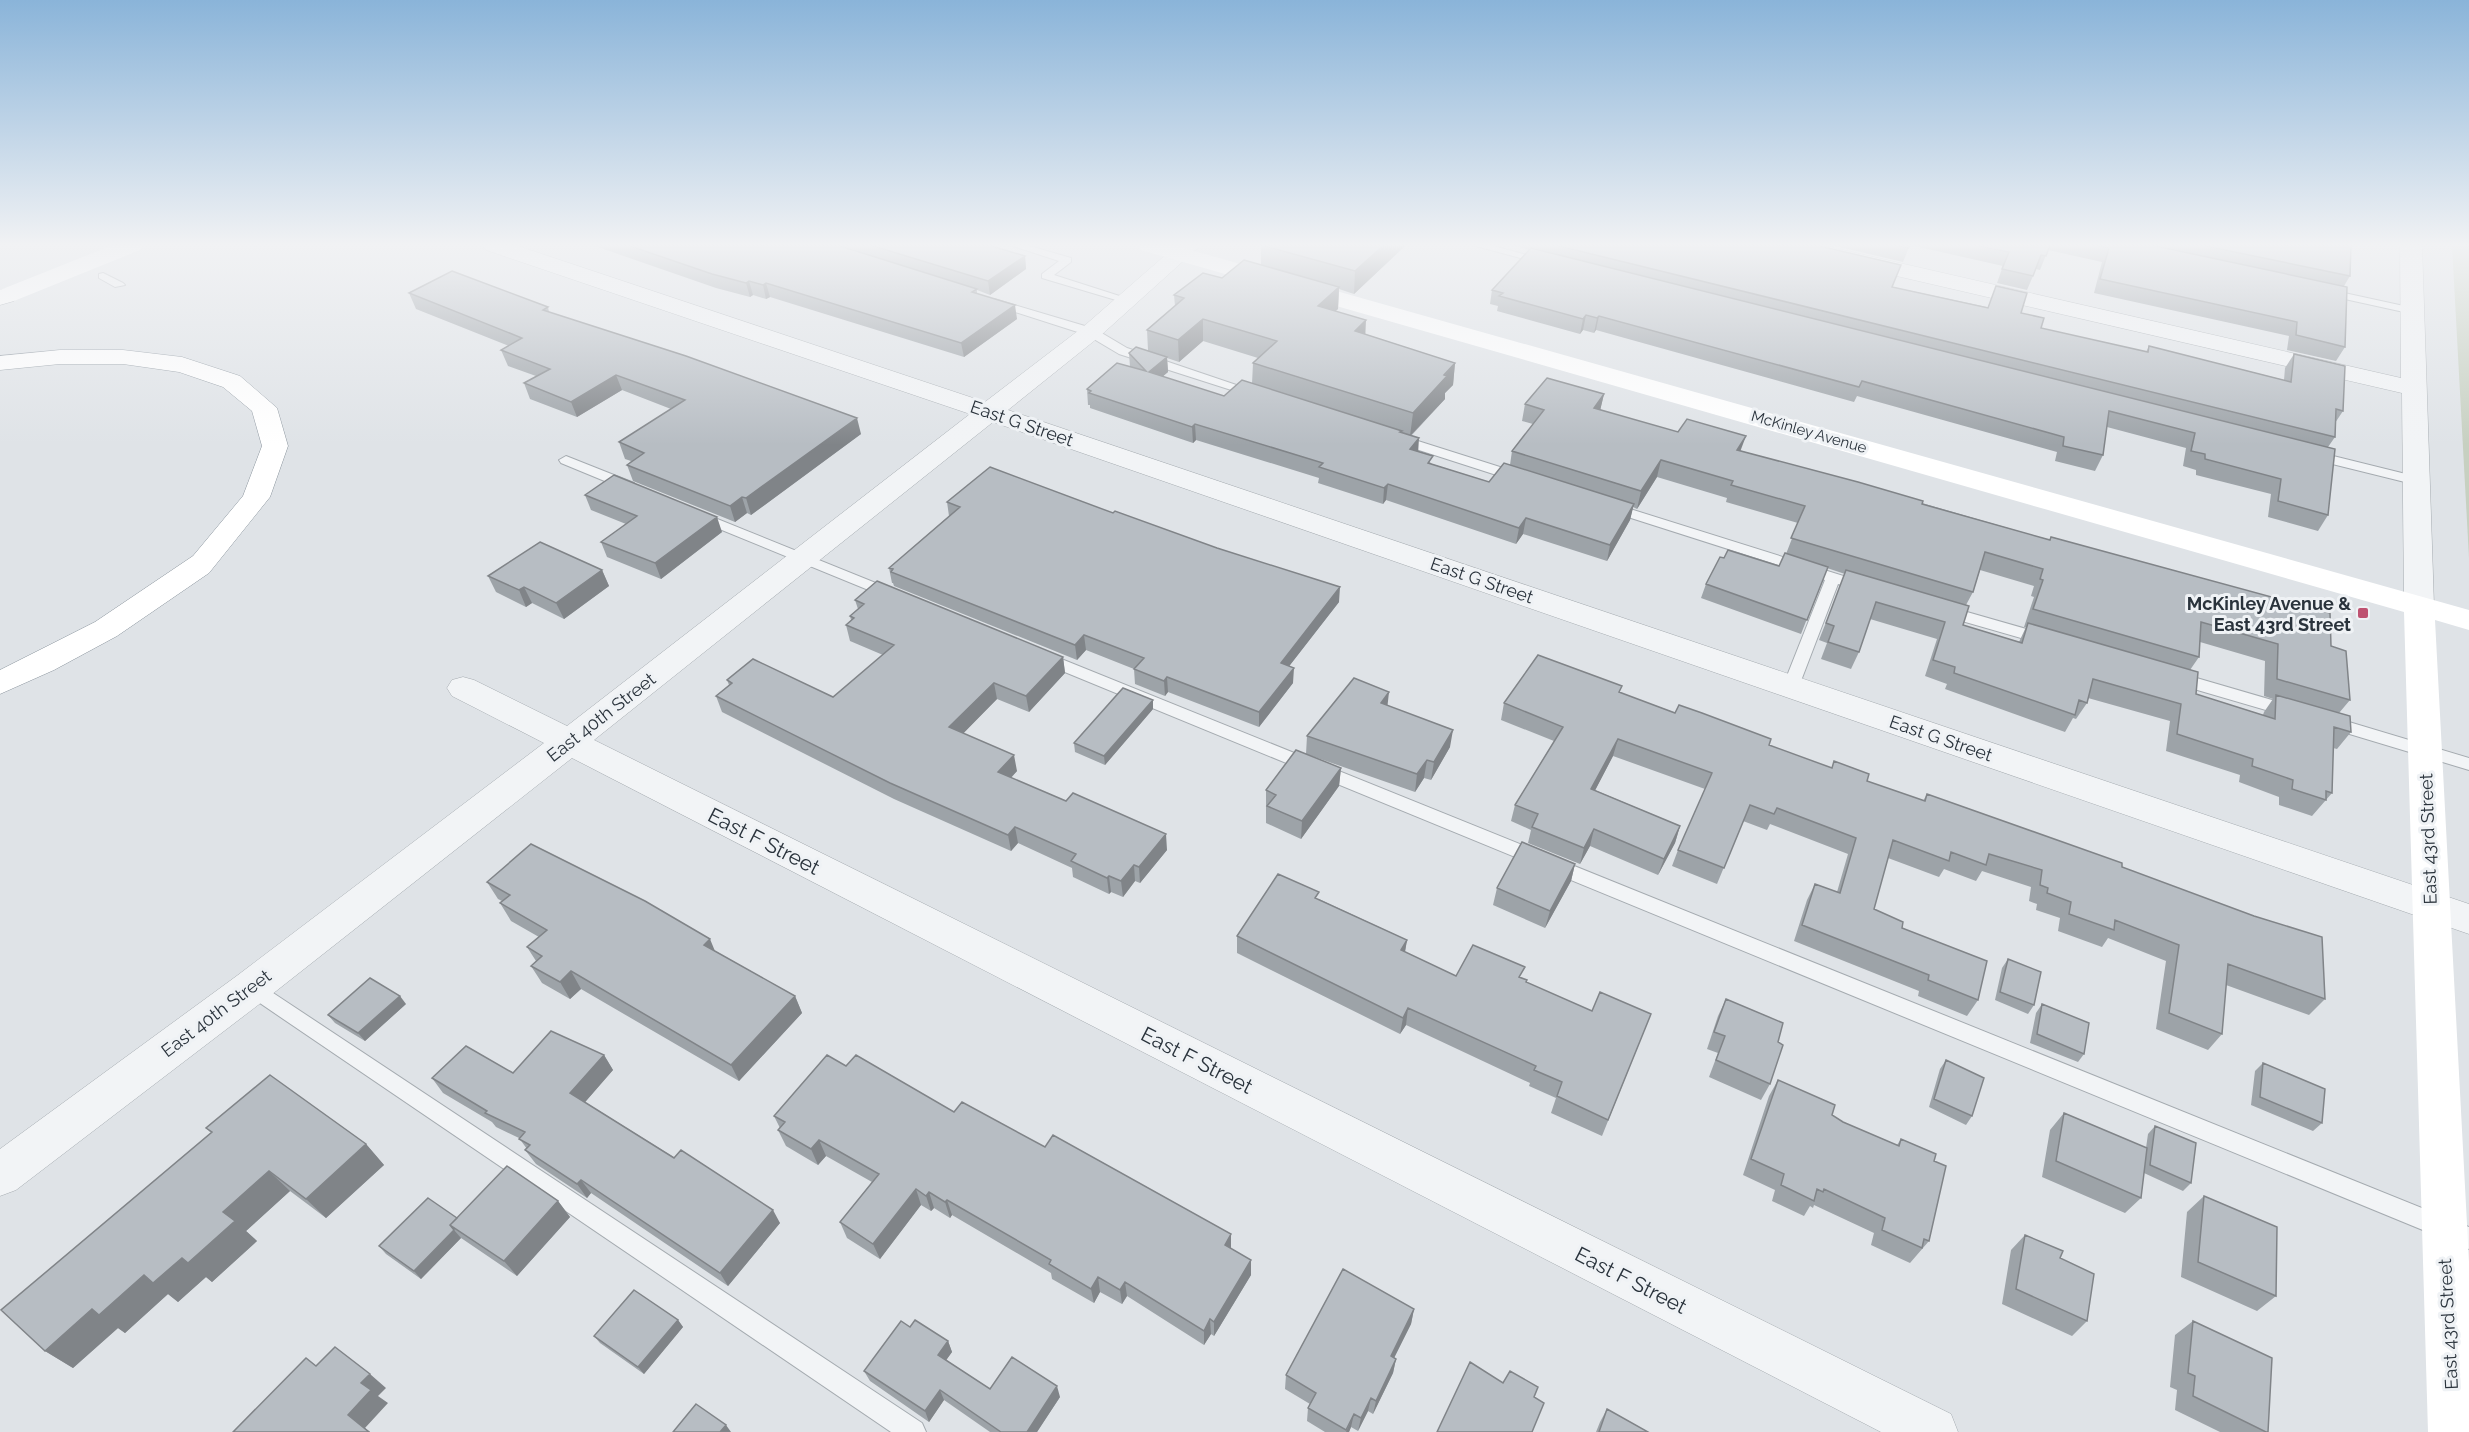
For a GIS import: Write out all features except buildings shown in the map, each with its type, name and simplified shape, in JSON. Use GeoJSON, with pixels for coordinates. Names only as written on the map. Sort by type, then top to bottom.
{"type":"FeatureCollection","features":[{"type":"Feature","properties":{"kind":"main road","name":"McKinley Avenue"},"geometry":{"type":"LineString","coordinates":[[1401,312],[2469,620]]}},
{"type":"Feature","properties":{"kind":"main road"},"geometry":{"type":"LineString","coordinates":[[0,363],[51,357],[143,357],[209,371],[236,383],[256,398],[270,417],[275,450],[264,486],[237,527],[201,565],[147,604],[71,650],[0,683]]}},
{"type":"Feature","properties":{"kind":"main road","name":"East 43rd Street"},"geometry":{"type":"LineString","coordinates":[[2419,606],[2430,905],[2456,1233],[2453,1432]]}},
{"type":"Feature","properties":{"kind":"street","name":"East G Street"},"geometry":{"type":"LineString","coordinates":[[692,312],[2469,919]]}},
{"type":"Feature","properties":{"kind":"street","name":"East 40th Street"},"geometry":{"type":"LineString","coordinates":[[0,1174],[252,987],[569,742],[1091,332],[1113,312]]}},
{"type":"Feature","properties":{"kind":"street"},"geometry":{"type":"LineString","coordinates":[[2082,312],[2415,389]]}},
{"type":"Feature","properties":{"kind":"street","name":"East 43rd Street"},"geometry":{"type":"LineString","coordinates":[[2413,312],[2419,606]]}},
{"type":"Feature","properties":{"kind":"street","name":"East F Street"},"geometry":{"type":"LineString","coordinates":[[463,688],[1933,1432]]}},
{"type":"Feature","properties":{"kind":"lane"},"geometry":{"type":"LineString","coordinates":[[1025,312],[1091,332],[1123,351],[1269,398]]}},
{"type":"Feature","properties":{"kind":"lane"},"geometry":{"type":"LineString","coordinates":[[1382,434],[1528,481]]}},
{"type":"Feature","properties":{"kind":"lane"},"geometry":{"type":"LineString","coordinates":[[2306,453],[2416,481]]}},
{"type":"Feature","properties":{"kind":"lane"},"geometry":{"type":"LineString","coordinates":[[566,460],[643,492]]}},
{"type":"Feature","properties":{"kind":"lane"},"geometry":{"type":"LineString","coordinates":[[1596,502],[1878,591]]}},
{"type":"Feature","properties":{"kind":"lane"},"geometry":{"type":"LineString","coordinates":[[687,510],[905,600]]}},
{"type":"Feature","properties":{"kind":"lane"},"geometry":{"type":"LineString","coordinates":[[1791,686],[1833,578]]}},
{"type":"Feature","properties":{"kind":"lane"},"geometry":{"type":"LineString","coordinates":[[1935,607],[2059,644]]}},
{"type":"Feature","properties":{"kind":"lane"},"geometry":{"type":"LineString","coordinates":[[1026,649],[2456,1233]]}},
{"type":"Feature","properties":{"kind":"lane"},"geometry":{"type":"LineString","coordinates":[[2160,673],[2469,764]]}},
{"type":"Feature","properties":{"kind":"lane"},"geometry":{"type":"LineString","coordinates":[[252,987],[913,1432]]}},
{"type":"Feature","properties":{"kind":"green space"},"geometry":{"type":"Polygon","coordinates":[[[2456,312],[2469,312],[2469,558],[2456,312]]]}},
{"type":"Feature","properties":{"kind":"place","name":"McKinley Avenue & East 43rd Street"},"geometry":{"type":"Point","coordinates":[2363,613]}}]}
